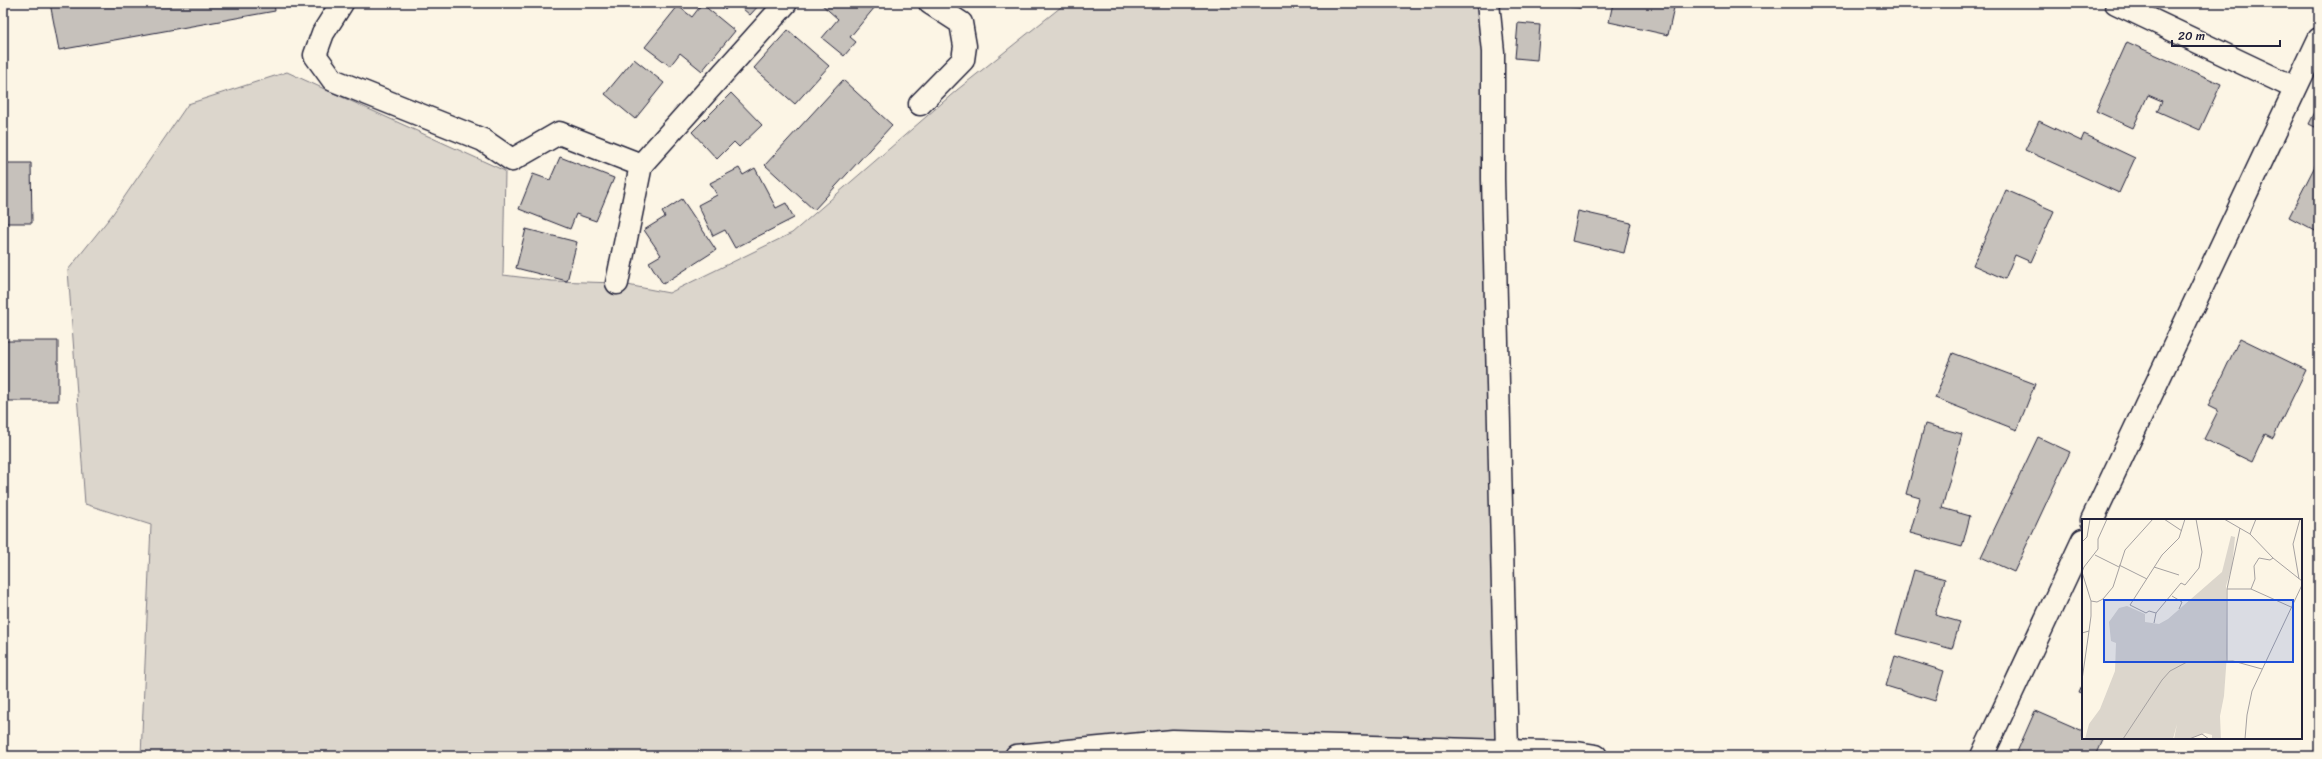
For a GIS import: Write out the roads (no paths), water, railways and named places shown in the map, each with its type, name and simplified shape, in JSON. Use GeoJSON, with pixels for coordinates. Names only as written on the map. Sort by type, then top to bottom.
{"type":"FeatureCollection","features":[{"type":"Feature","properties":{"kind":"street"},"geometry":{"type":"LineString","coordinates":[[342,3],[323,33],[315,55],[333,80],[483,140],[512,160],[558,133],[640,165]]}},
{"type":"Feature","properties":{"kind":"street"},"geometry":{"type":"LineString","coordinates":[[617,283],[640,165],[786,3]]}},
{"type":"Feature","properties":{"kind":"street"},"geometry":{"type":"LineString","coordinates":[[920,104],[963,60],[965,46],[961,23],[930,3]]}},
{"type":"Feature","properties":{"kind":"street"},"geometry":{"type":"LineString","coordinates":[[1488,3],[1492,52],[1492,179],[1507,752]]}},
{"type":"Feature","properties":{"kind":"street"},"geometry":{"type":"LineString","coordinates":[[2116,3],[2295,88]]}},
{"type":"Feature","properties":{"kind":"street"},"geometry":{"type":"LineString","coordinates":[[2092,519],[2319,39]]}},
{"type":"Feature","properties":{"kind":"street"},"geometry":{"type":"LineString","coordinates":[[1982,756],[2082,542]]}},
{"type":"Feature","properties":{"kind":"street"},"geometry":{"type":"LineString","coordinates":[[1016,756],[1173,741],[1578,753],[1596,756]]}}]}
